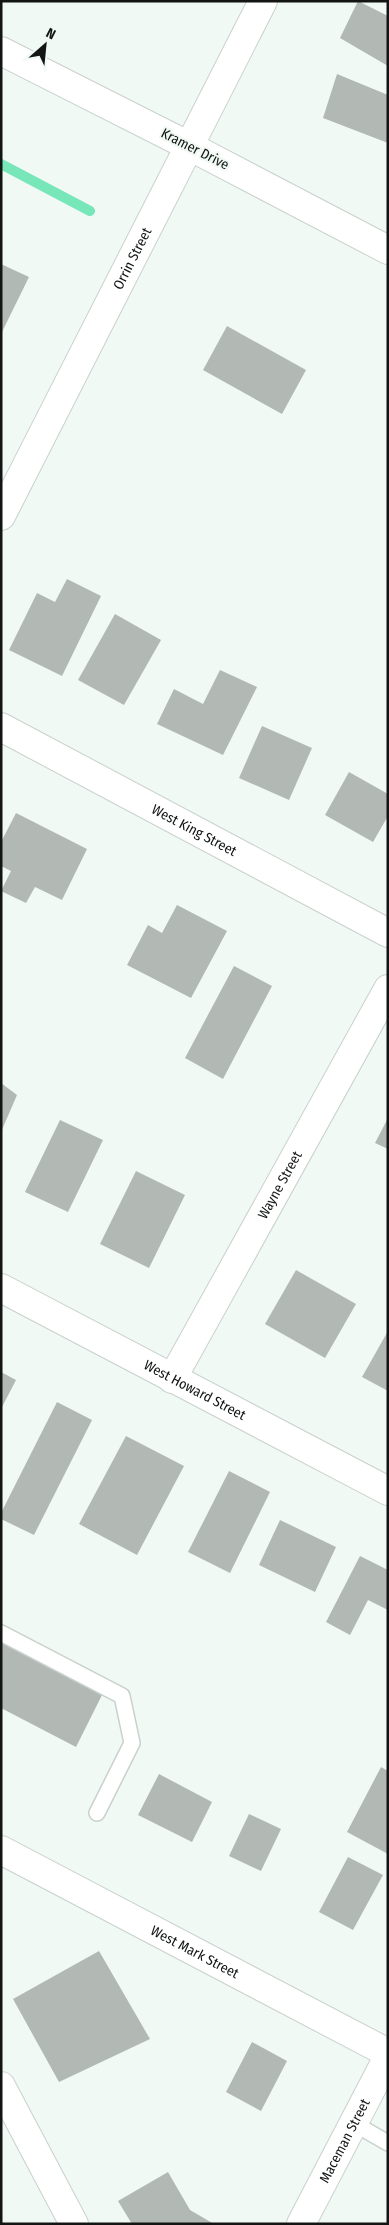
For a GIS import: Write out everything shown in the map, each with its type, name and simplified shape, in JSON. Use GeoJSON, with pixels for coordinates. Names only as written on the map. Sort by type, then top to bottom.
{"type":"FeatureCollection","features":[{"type":"Feature","properties":{"kind":"street","name":"Orrin Street"},"geometry":{"type":"LineString","coordinates":[[3,506],[263,1]]}},
{"type":"Feature","properties":{"kind":"street","name":"Kramer Drive"},"geometry":{"type":"LineString","coordinates":[[1,51],[388,250]]}},
{"type":"Feature","properties":{"kind":"street","name":"West King Street"},"geometry":{"type":"LineString","coordinates":[[1,727],[388,933]]}},
{"type":"Feature","properties":{"kind":"street","name":"Wayne Street"},"geometry":{"type":"LineString","coordinates":[[172,1379],[388,989]]}},
{"type":"Feature","properties":{"kind":"street","name":"West Howard Street"},"geometry":{"type":"LineString","coordinates":[[1,1288],[388,1491]]}},
{"type":"Feature","properties":{"kind":"street","name":"West Mark Street"},"geometry":{"type":"LineString","coordinates":[[1,1850],[388,2055]]}},
{"type":"Feature","properties":{"kind":"street","name":"Maceman Street"},"geometry":{"type":"LineString","coordinates":[[304,2222],[388,2055]]}},
{"type":"Feature","properties":{"kind":"street"},"geometry":{"type":"LineString","coordinates":[[1,2086],[74,2224]]}},
{"type":"Feature","properties":{"kind":"lane"},"geometry":{"type":"LineString","coordinates":[[1,1633],[122,1696],[132,1743],[97,1813]]}},
{"type":"Feature","properties":{"kind":"lane"},"geometry":{"type":"LineString","coordinates":[[353,2123],[388,2143]]}},
{"type":"Feature","properties":{"kind":"building"},"geometry":{"type":"Polygon","coordinates":[[[358,1],[388,16],[388,66],[340,38],[358,1]]]}},
{"type":"Feature","properties":{"kind":"building"},"geometry":{"type":"Polygon","coordinates":[[[337,74],[388,95],[388,143],[323,118],[337,74]]]}},
{"type":"Feature","properties":{"kind":"building"},"geometry":{"type":"Polygon","coordinates":[[[1,264],[29,277],[1,334],[1,264]]]}},
{"type":"Feature","properties":{"kind":"building"},"geometry":{"type":"Polygon","coordinates":[[[227,326],[306,370],[282,414],[203,370],[227,326]]]}},
{"type":"Feature","properties":{"kind":"building"},"geometry":{"type":"Polygon","coordinates":[[[67,579],[101,596],[62,676],[9,650],[37,593],[55,602],[67,579]]]}},
{"type":"Feature","properties":{"kind":"building"},"geometry":{"type":"Polygon","coordinates":[[[115,614],[161,640],[124,705],[78,680],[115,614]]]}},
{"type":"Feature","properties":{"kind":"building"},"geometry":{"type":"Polygon","coordinates":[[[220,670],[257,687],[223,755],[157,724],[174,689],[203,704],[220,670]]]}},
{"type":"Feature","properties":{"kind":"building"},"geometry":{"type":"Polygon","coordinates":[[[262,726],[312,748],[289,800],[239,778],[262,726]]]}},
{"type":"Feature","properties":{"kind":"building"},"geometry":{"type":"Polygon","coordinates":[[[349,772],[388,794],[388,816],[373,842],[325,815],[349,772]]]}},
{"type":"Feature","properties":{"kind":"building"},"geometry":{"type":"Polygon","coordinates":[[[16,813],[87,849],[62,900],[35,887],[26,903],[1,891],[11,871],[1,866],[1,842],[16,813]]]}},
{"type":"Feature","properties":{"kind":"building"},"geometry":{"type":"Polygon","coordinates":[[[177,905],[227,931],[191,998],[127,965],[148,925],[162,933],[177,905]]]}},
{"type":"Feature","properties":{"kind":"building"},"geometry":{"type":"Polygon","coordinates":[[[234,966],[272,986],[223,1079],[185,1058],[234,966]]]}},
{"type":"Feature","properties":{"kind":"building"},"geometry":{"type":"Polygon","coordinates":[[[1,1083],[17,1095],[1,1132],[1,1083]]]}},
{"type":"Feature","properties":{"kind":"building"},"geometry":{"type":"Polygon","coordinates":[[[388,1118],[388,1149],[375,1143],[388,1118]]]}},
{"type":"Feature","properties":{"kind":"building"},"geometry":{"type":"Polygon","coordinates":[[[60,1120],[103,1140],[68,1212],[25,1192],[60,1120]]]}},
{"type":"Feature","properties":{"kind":"building"},"geometry":{"type":"Polygon","coordinates":[[[136,1171],[185,1195],[149,1268],[100,1244],[136,1171]]]}},
{"type":"Feature","properties":{"kind":"building"},"geometry":{"type":"Polygon","coordinates":[[[296,1270],[356,1304],[325,1358],[265,1324],[296,1270]]]}},
{"type":"Feature","properties":{"kind":"building"},"geometry":{"type":"Polygon","coordinates":[[[388,1331],[388,1391],[362,1377],[388,1331]]]}},
{"type":"Feature","properties":{"kind":"building"},"geometry":{"type":"Polygon","coordinates":[[[1,1372],[16,1380],[1,1409],[1,1372]]]}},
{"type":"Feature","properties":{"kind":"building"},"geometry":{"type":"Polygon","coordinates":[[[57,1402],[92,1420],[34,1535],[1,1519],[1,1513],[57,1402]]]}},
{"type":"Feature","properties":{"kind":"building"},"geometry":{"type":"Polygon","coordinates":[[[126,1436],[184,1466],[137,1555],[79,1524],[126,1436]]]}},
{"type":"Feature","properties":{"kind":"building"},"geometry":{"type":"Polygon","coordinates":[[[229,1471],[270,1492],[230,1573],[188,1552],[229,1471]]]}},
{"type":"Feature","properties":{"kind":"building"},"geometry":{"type":"Polygon","coordinates":[[[280,1520],[336,1547],[315,1592],[259,1565],[280,1520]]]}},
{"type":"Feature","properties":{"kind":"building"},"geometry":{"type":"Polygon","coordinates":[[[360,1556],[388,1570],[388,1610],[368,1600],[350,1635],[326,1622],[360,1556]]]}},
{"type":"Feature","properties":{"kind":"building"},"geometry":{"type":"Polygon","coordinates":[[[1,1634],[103,1693],[76,1747],[1,1708],[1,1634]]]}},
{"type":"Feature","properties":{"kind":"building"},"geometry":{"type":"Polygon","coordinates":[[[381,1767],[388,1771],[388,1854],[347,1832],[381,1767]]]}},
{"type":"Feature","properties":{"kind":"building"},"geometry":{"type":"Polygon","coordinates":[[[159,1774],[212,1802],[192,1842],[138,1815],[159,1774]]]}},
{"type":"Feature","properties":{"kind":"building"},"geometry":{"type":"Polygon","coordinates":[[[249,1814],[281,1829],[261,1871],[229,1856],[249,1814]]]}},
{"type":"Feature","properties":{"kind":"building"},"geometry":{"type":"Polygon","coordinates":[[[348,1857],[383,1875],[353,1930],[319,1912],[348,1857]]]}},
{"type":"Feature","properties":{"kind":"building"},"geometry":{"type":"Polygon","coordinates":[[[99,1951],[150,2039],[59,2082],[13,1999],[99,1951]]]}},
{"type":"Feature","properties":{"kind":"building"},"geometry":{"type":"Polygon","coordinates":[[[252,2042],[287,2061],[261,2111],[226,2092],[252,2042]]]}},
{"type":"Feature","properties":{"kind":"building"},"geometry":{"type":"Polygon","coordinates":[[[168,2172],[190,2210],[214,2224],[132,2224],[118,2201],[168,2172]]]}},
{"type":"Feature","properties":{"kind":"waterway"},"geometry":{"type":"LineString","coordinates":[[1,164],[90,211]]}}]}
